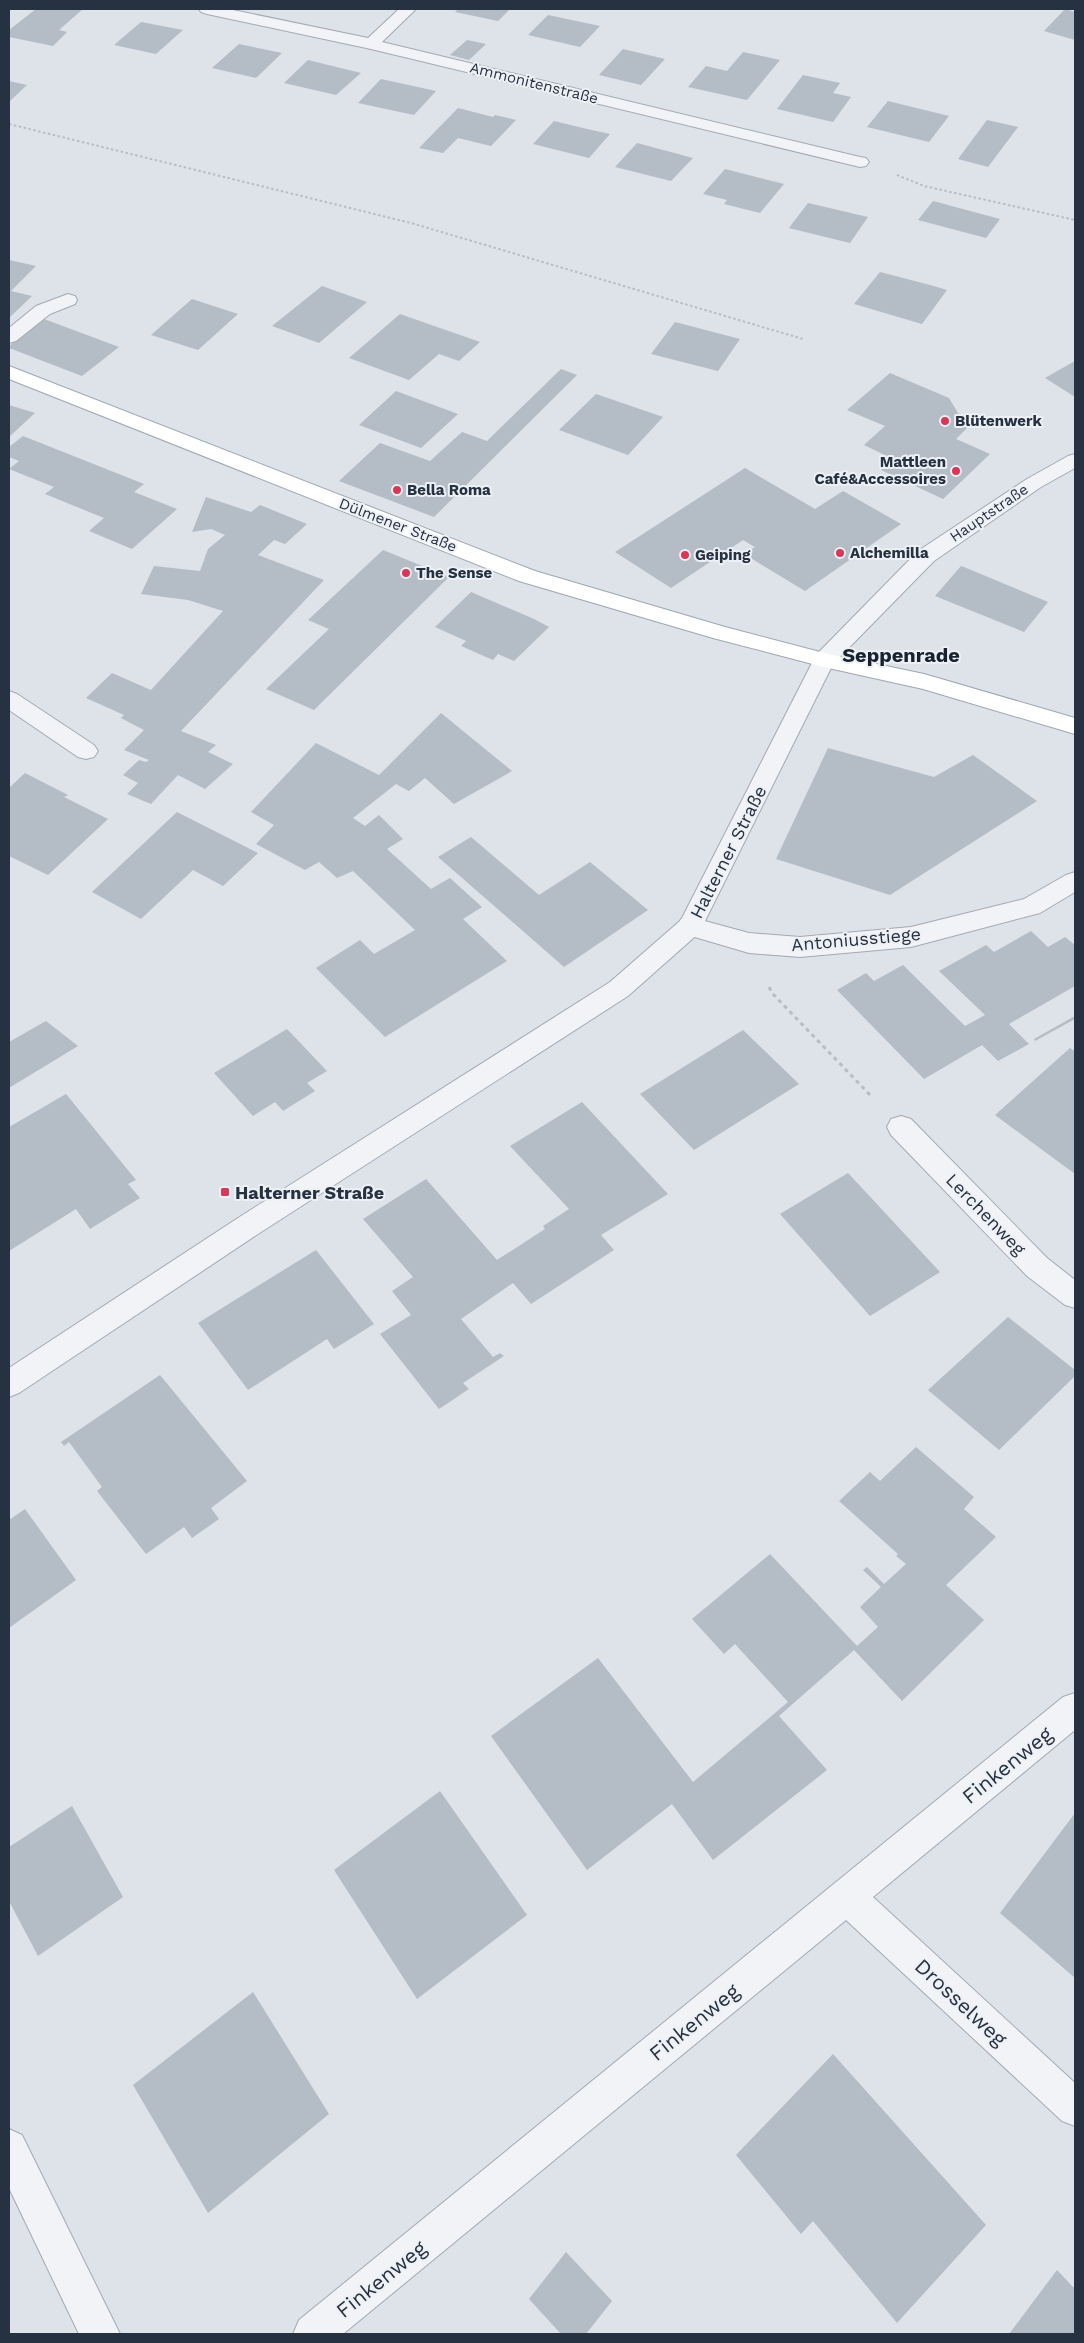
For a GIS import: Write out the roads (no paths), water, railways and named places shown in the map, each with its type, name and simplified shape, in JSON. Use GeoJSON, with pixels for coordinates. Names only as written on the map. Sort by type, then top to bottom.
{"type":"FeatureCollection","features":[{"type":"Feature","properties":{"kind":"main road","name":"Dülmener Straße"},"geometry":{"type":"LineString","coordinates":[[9,372],[527,576],[722,633],[824,660],[924,682],[1075,726]]}},
{"type":"Feature","properties":{"kind":"street","name":"Ammonitenstraße"},"geometry":{"type":"LineString","coordinates":[[206,9],[371,44],[860,162]]}},
{"type":"Feature","properties":{"kind":"street"},"geometry":{"type":"LineString","coordinates":[[371,44],[408,9]]}},
{"type":"Feature","properties":{"kind":"street"},"geometry":{"type":"LineString","coordinates":[[9,337],[43,310],[68,300]]}},
{"type":"Feature","properties":{"kind":"street","name":"Hauptstraße"},"geometry":{"type":"LineString","coordinates":[[824,660],[926,556],[1034,483],[1075,460]]}},
{"type":"Feature","properties":{"kind":"street","name":"Halterner Straße"},"geometry":{"type":"LineString","coordinates":[[9,1384],[248,1226],[618,989],[690,926],[824,660]]}},
{"type":"Feature","properties":{"kind":"street"},"geometry":{"type":"LineString","coordinates":[[9,699],[86,751]]}},
{"type":"Feature","properties":{"kind":"street","name":"Antoniusstiege"},"geometry":{"type":"LineString","coordinates":[[690,926],[749,943],[800,947],[911,937],[1031,906],[1075,881]]}},
{"type":"Feature","properties":{"kind":"street","name":"Lerchenweg"},"geometry":{"type":"LineString","coordinates":[[901,1128],[1037,1266],[1075,1296]]}},
{"type":"Feature","properties":{"kind":"street","name":"Finkenweg"},"geometry":{"type":"LineString","coordinates":[[313,2334],[1075,1710]]}},
{"type":"Feature","properties":{"kind":"street","name":"Drosselweg"},"geometry":{"type":"LineString","coordinates":[[847,1897],[1075,2108]]}},
{"type":"Feature","properties":{"kind":"street"},"geometry":{"type":"LineString","coordinates":[[9,2148],[100,2334]]}},
{"type":"Feature","properties":{"kind":"place","name":"Blütenwerk"},"geometry":{"type":"Point","coordinates":[945,421]}},
{"type":"Feature","properties":{"kind":"place","name":"Mattleen Café&Accessoires"},"geometry":{"type":"Point","coordinates":[956,471]}},
{"type":"Feature","properties":{"kind":"place","name":"Bella Roma"},"geometry":{"type":"Point","coordinates":[397,490]}},
{"type":"Feature","properties":{"kind":"place","name":"Alchemilla"},"geometry":{"type":"Point","coordinates":[840,553]}},
{"type":"Feature","properties":{"kind":"place","name":"Geiping"},"geometry":{"type":"Point","coordinates":[685,555]}},
{"type":"Feature","properties":{"kind":"place","name":"The Sense"},"geometry":{"type":"Point","coordinates":[406,573]}},
{"type":"Feature","properties":{"kind":"place","name":"Halterner Straße"},"geometry":{"type":"Point","coordinates":[225,1192]}},
{"type":"Feature","properties":{"kind":"district","name":"Seppenrade"},"geometry":{"type":"Point","coordinates":[901,655]}}]}
